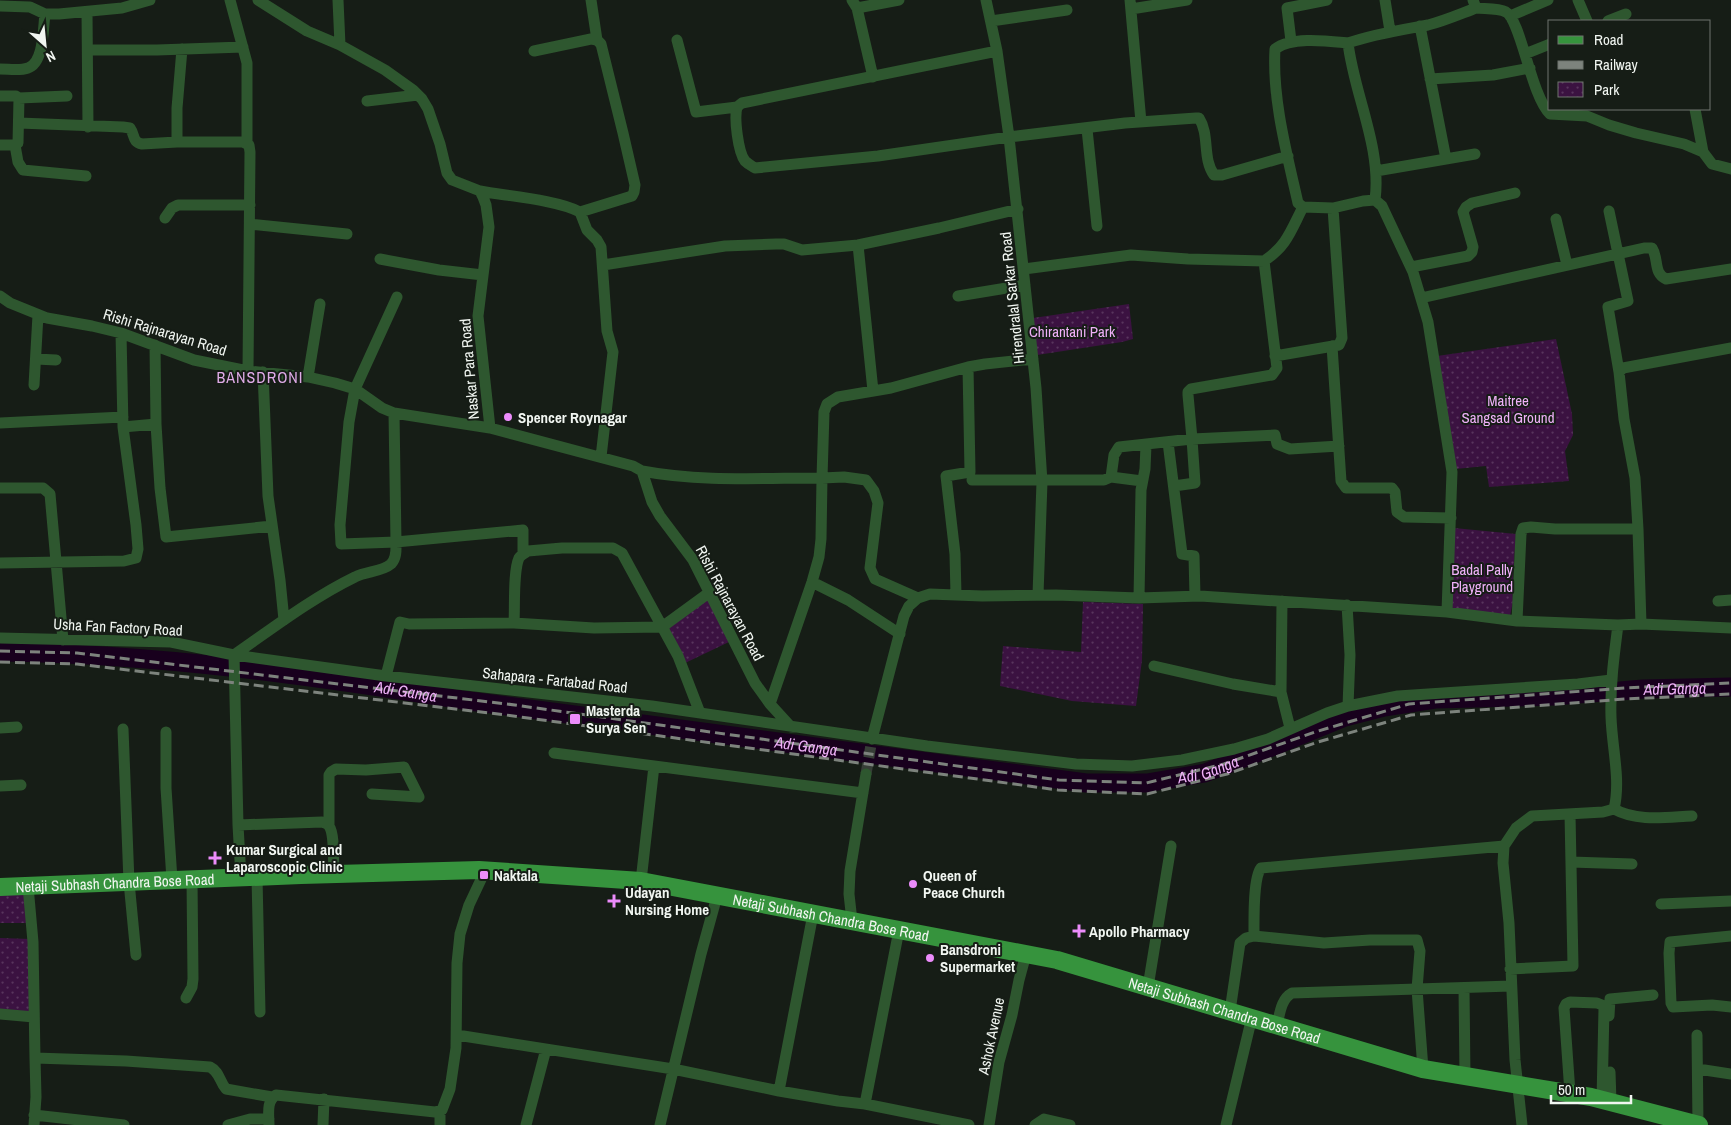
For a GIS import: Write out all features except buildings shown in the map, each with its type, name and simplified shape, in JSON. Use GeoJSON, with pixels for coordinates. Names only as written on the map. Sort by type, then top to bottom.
{"type":"FeatureCollection","features":[{"type":"Feature","properties":{"kind":"main road","name":"Netaji Subhash Chandra Bose Road"},"geometry":{"type":"LineString","coordinates":[[0,887],[485,870],[641,881],[1057,960],[1423,1069],[1570,1093],[1699,1125]]}},
{"type":"Feature","properties":{"kind":"street"},"geometry":{"type":"LineString","coordinates":[[0,6],[30,7],[45,14],[59,14],[122,8],[150,0]]}},
{"type":"Feature","properties":{"kind":"street"},"geometry":{"type":"LineString","coordinates":[[230,0],[247,63],[247,143],[250,152],[248,371]]}},
{"type":"Feature","properties":{"kind":"street"},"geometry":{"type":"LineString","coordinates":[[258,0],[308,31],[340,44],[385,70],[418,95],[428,109],[440,144],[447,174],[452,180],[480,191],[548,202],[580,212],[632,196],[635,185],[601,44],[597,40],[591,0]]}},
{"type":"Feature","properties":{"kind":"street"},"geometry":{"type":"LineString","coordinates":[[338,0],[340,44]]}},
{"type":"Feature","properties":{"kind":"street"},"geometry":{"type":"LineString","coordinates":[[873,77],[855,4],[899,0]]}},
{"type":"Feature","properties":{"kind":"street","name":"Hirendralal Sarkar Road"},"geometry":{"type":"LineString","coordinates":[[986,0],[997,51],[1009,137],[1033,359],[1042,479],[1038,594]]}},
{"type":"Feature","properties":{"kind":"street"},"geometry":{"type":"LineString","coordinates":[[1047,0],[1049,12]]}},
{"type":"Feature","properties":{"kind":"street"},"geometry":{"type":"LineString","coordinates":[[1141,122],[1130,4],[1187,0]]}},
{"type":"Feature","properties":{"kind":"street"},"geometry":{"type":"LineString","coordinates":[[1291,41],[1287,8],[1326,0]]}},
{"type":"Feature","properties":{"kind":"street"},"geometry":{"type":"LineString","coordinates":[[1385,0],[1390,32]]}},
{"type":"Feature","properties":{"kind":"street"},"geometry":{"type":"LineString","coordinates":[[1510,16],[1548,0]]}},
{"type":"Feature","properties":{"kind":"street"},"geometry":{"type":"LineString","coordinates":[[1578,0],[1587,20]]}},
{"type":"Feature","properties":{"kind":"street"},"geometry":{"type":"LineString","coordinates":[[1447,612],[1452,472],[1428,322],[1421,298],[1411,267],[1382,206],[1375,200],[1333,208],[1303,207],[1298,203],[1280,115],[1274,59],[1275,49],[1291,41],[1348,43],[1456,16],[1474,4],[1506,12],[1510,16],[1541,103],[1550,114],[1587,116],[1609,126],[1684,144],[1703,152]]}},
{"type":"Feature","properties":{"kind":"street"},"geometry":{"type":"LineString","coordinates":[[991,21],[1067,10]]}},
{"type":"Feature","properties":{"kind":"street"},"geometry":{"type":"LineString","coordinates":[[86,12],[88,126]]}},
{"type":"Feature","properties":{"kind":"street"},"geometry":{"type":"LineString","coordinates":[[0,69],[28,68],[35,64],[40,56],[45,14]]}},
{"type":"Feature","properties":{"kind":"street"},"geometry":{"type":"LineString","coordinates":[[1611,20],[1626,14]]}},
{"type":"Feature","properties":{"kind":"street"},"geometry":{"type":"LineString","coordinates":[[1420,26],[1446,159]]}},
{"type":"Feature","properties":{"kind":"street"},"geometry":{"type":"LineString","coordinates":[[534,51],[591,39],[597,40]]}},
{"type":"Feature","properties":{"kind":"street"},"geometry":{"type":"LineString","coordinates":[[677,40],[696,112],[736,107],[742,103],[997,51]]}},
{"type":"Feature","properties":{"kind":"street"},"geometry":{"type":"LineString","coordinates":[[1348,43],[1351,64],[1373,153],[1377,189],[1375,200]]}},
{"type":"Feature","properties":{"kind":"street"},"geometry":{"type":"LineString","coordinates":[[1524,54],[1548,45]]}},
{"type":"Feature","properties":{"kind":"street"},"geometry":{"type":"LineString","coordinates":[[88,50],[243,47]]}},
{"type":"Feature","properties":{"kind":"street"},"geometry":{"type":"LineString","coordinates":[[177,142],[177,108],[182,49]]}},
{"type":"Feature","properties":{"kind":"street"},"geometry":{"type":"LineString","coordinates":[[1430,79],[1493,75],[1530,68]]}},
{"type":"Feature","properties":{"kind":"street"},"geometry":{"type":"LineString","coordinates":[[367,101],[418,95]]}},
{"type":"Feature","properties":{"kind":"street"},"geometry":{"type":"LineString","coordinates":[[0,96],[16,96],[19,98],[67,96]]}},
{"type":"Feature","properties":{"kind":"street"},"geometry":{"type":"LineString","coordinates":[[19,98],[20,123],[18,143],[15,145],[18,162],[23,170],[86,176]]}},
{"type":"Feature","properties":{"kind":"street"},"geometry":{"type":"LineString","coordinates":[[736,107],[735,114],[740,153],[746,162],[755,168],[878,156],[1087,128],[1199,118],[1203,124],[1208,163],[1214,175],[1222,175],[1288,156]]}},
{"type":"Feature","properties":{"kind":"street"},"geometry":{"type":"LineString","coordinates":[[1695,110],[1703,152],[1712,164],[1731,169],[1731,175]]}},
{"type":"Feature","properties":{"kind":"street"},"geometry":{"type":"LineString","coordinates":[[20,123],[130,128],[134,140],[142,144],[177,142],[247,143]]}},
{"type":"Feature","properties":{"kind":"street"},"geometry":{"type":"LineString","coordinates":[[1087,128],[1097,226]]}},
{"type":"Feature","properties":{"kind":"street"},"geometry":{"type":"LineString","coordinates":[[0,145],[15,145]]}},
{"type":"Feature","properties":{"kind":"street"},"geometry":{"type":"LineString","coordinates":[[1376,171],[1475,154]]}},
{"type":"Feature","properties":{"kind":"street","name":"Naskar Para Road"},"geometry":{"type":"LineString","coordinates":[[480,191],[486,205],[489,227],[478,316],[490,428]]}},
{"type":"Feature","properties":{"kind":"street"},"geometry":{"type":"LineString","coordinates":[[1411,267],[1468,256],[1472,252],[1473,247],[1464,212],[1466,207],[1515,193]]}},
{"type":"Feature","properties":{"kind":"street"},"geometry":{"type":"LineString","coordinates":[[164,218],[172,208],[178,205],[250,206]]}},
{"type":"Feature","properties":{"kind":"street"},"geometry":{"type":"LineString","coordinates":[[1024,269],[1131,255],[1264,261],[1284,245],[1303,207]]}},
{"type":"Feature","properties":{"kind":"street"},"geometry":{"type":"LineString","coordinates":[[1275,356],[1339,345],[1342,338],[1333,208]]}},
{"type":"Feature","properties":{"kind":"street"},"geometry":{"type":"LineString","coordinates":[[603,265],[725,246],[784,244],[802,250],[858,245],[1018,209]]}},
{"type":"Feature","properties":{"kind":"street"},"geometry":{"type":"LineString","coordinates":[[1609,211],[1628,301],[1608,307],[1619,372],[1624,418],[1635,478],[1640,624]]}},
{"type":"Feature","properties":{"kind":"street"},"geometry":{"type":"LineString","coordinates":[[580,212],[587,230],[601,247],[607,331],[613,352],[601,457]]}},
{"type":"Feature","properties":{"kind":"street"},"geometry":{"type":"LineString","coordinates":[[1556,219],[1567,265]]}},
{"type":"Feature","properties":{"kind":"street"},"geometry":{"type":"LineString","coordinates":[[250,224],[347,234]]}},
{"type":"Feature","properties":{"kind":"street"},"geometry":{"type":"LineString","coordinates":[[858,245],[873,391]]}},
{"type":"Feature","properties":{"kind":"street"},"geometry":{"type":"LineString","coordinates":[[1421,298],[1644,248],[1652,248],[1656,254],[1656,270],[1660,276],[1666,279],[1731,269]]}},
{"type":"Feature","properties":{"kind":"street"},"geometry":{"type":"LineString","coordinates":[[380,260],[483,275]]}},
{"type":"Feature","properties":{"kind":"street"},"geometry":{"type":"LineString","coordinates":[[1174,486],[1196,483],[1188,392],[1191,389],[1272,375],[1277,368],[1264,261]]}},
{"type":"Feature","properties":{"kind":"street"},"geometry":{"type":"LineString","coordinates":[[958,296],[1026,285]]}},
{"type":"Feature","properties":{"kind":"street","name":"Rishi Rajnarayan Road"},"geometry":{"type":"LineString","coordinates":[[0,296],[10,303],[38,314],[121,333],[194,360],[248,371],[308,377],[356,389],[382,408],[394,413],[490,428],[633,466],[642,471],[652,502],[660,516],[693,560],[755,683],[770,704],[791,727]]}},
{"type":"Feature","properties":{"kind":"street"},"geometry":{"type":"LineString","coordinates":[[397,297],[356,389],[349,422],[340,525],[341,544],[396,542],[523,530],[523,553]]}},
{"type":"Feature","properties":{"kind":"street"},"geometry":{"type":"LineString","coordinates":[[308,377],[320,304]]}},
{"type":"Feature","properties":{"kind":"street"},"geometry":{"type":"LineString","coordinates":[[34,385],[38,314]]}},
{"type":"Feature","properties":{"kind":"street"},"geometry":{"type":"LineString","coordinates":[[0,563],[124,561],[136,558],[138,554],[136,525],[123,422],[121,333]]}},
{"type":"Feature","properties":{"kind":"street"},"geometry":{"type":"LineString","coordinates":[[155,344],[156,424],[160,488],[166,537],[272,526]]}},
{"type":"Feature","properties":{"kind":"street"},"geometry":{"type":"LineString","coordinates":[[1332,346],[1342,481],[1346,488],[1392,488],[1395,492],[1397,512],[1404,518],[1451,518]]}},
{"type":"Feature","properties":{"kind":"street"},"geometry":{"type":"LineString","coordinates":[[1619,372],[1623,368],[1731,348]]}},
{"type":"Feature","properties":{"kind":"street"},"geometry":{"type":"LineString","coordinates":[[36,359],[56,360]]}},
{"type":"Feature","properties":{"kind":"street"},"geometry":{"type":"LineString","coordinates":[[770,704],[812,582],[818,557],[821,539],[824,412],[827,404],[838,397],[891,388],[968,367],[1033,359]]}},
{"type":"Feature","properties":{"kind":"street"},"geometry":{"type":"LineString","coordinates":[[956,595],[946,476],[970,472],[968,367]]}},
{"type":"Feature","properties":{"kind":"street"},"geometry":{"type":"LineString","coordinates":[[263,372],[268,496],[284,620]]}},
{"type":"Feature","properties":{"kind":"street"},"geometry":{"type":"LineString","coordinates":[[260,1012],[249,877],[238,825],[234,654],[284,620],[356,576],[389,566],[393,562],[396,554],[394,413]]}},
{"type":"Feature","properties":{"kind":"street"},"geometry":{"type":"LineString","coordinates":[[0,423],[123,422],[156,424]]}},
{"type":"Feature","properties":{"kind":"street"},"geometry":{"type":"LineString","coordinates":[[1110,477],[1114,455],[1120,447],[1192,439],[1265,434],[1275,435],[1277,444],[1290,448],[1339,446]]}},
{"type":"Feature","properties":{"kind":"street"},"geometry":{"type":"LineString","coordinates":[[1168,442],[1182,554],[1194,556],[1195,596]]}},
{"type":"Feature","properties":{"kind":"street"},"geometry":{"type":"LineString","coordinates":[[1139,598],[1141,490],[1145,469],[1146,445]]}},
{"type":"Feature","properties":{"kind":"street"},"geometry":{"type":"LineString","coordinates":[[642,471],[664,475],[733,478],[844,477],[866,480],[874,491],[878,503],[870,568],[872,574],[876,579],[918,598]]}},
{"type":"Feature","properties":{"kind":"street"},"geometry":{"type":"LineString","coordinates":[[972,480],[1104,480],[1110,477],[1142,481]]}},
{"type":"Feature","properties":{"kind":"street"},"geometry":{"type":"LineString","coordinates":[[0,488],[43,488],[50,494],[63,640]]}},
{"type":"Feature","properties":{"kind":"street"},"geometry":{"type":"LineString","coordinates":[[1517,621],[1521,534],[1523,528],[1638,529]]}},
{"type":"Feature","properties":{"kind":"street"},"geometry":{"type":"LineString","coordinates":[[514,623],[516,570],[519,557],[523,553],[562,548],[613,548],[622,553],[678,656],[700,713]]}},
{"type":"Feature","properties":{"kind":"street"},"geometry":{"type":"LineString","coordinates":[[812,582],[848,600],[900,634]]}},
{"type":"Feature","properties":{"kind":"street"},"geometry":{"type":"LineString","coordinates":[[386,676],[400,622],[410,624],[514,623],[594,628],[662,627],[710,592]]}},
{"type":"Feature","properties":{"kind":"street"},"geometry":{"type":"LineString","coordinates":[[872,739],[904,616],[918,598],[930,594],[1038,594],[1139,598],[1195,596],[1447,612],[1517,621],[1731,628]]}},
{"type":"Feature","properties":{"kind":"street"},"geometry":{"type":"LineString","coordinates":[[1718,600],[1731,600]]}},
{"type":"Feature","properties":{"kind":"street"},"geometry":{"type":"LineString","coordinates":[[1282,602],[1281,692],[1290,728]]}},
{"type":"Feature","properties":{"kind":"street"},"geometry":{"type":"LineString","coordinates":[[1346,605],[1350,655],[1348,706]]}},
{"type":"Feature","properties":{"kind":"street"},"geometry":{"type":"LineString","coordinates":[[1614,809],[1617,795],[1611,718],[1611,680],[1618,625]]}},
{"type":"Feature","properties":{"kind":"street","name":"Usha Fan Factory Road"},"geometry":{"type":"LineString","coordinates":[[0,638],[171,642],[234,654]]}},
{"type":"Feature","properties":{"kind":"street","name":"Sahapara - Fartabad Road"},"geometry":{"type":"LineString","coordinates":[[234,654],[386,676],[652,706],[872,739],[1023,758],[1076,764],[1132,766],[1182,760],[1234,749],[1268,739],[1290,728],[1348,706],[1398,696],[1578,684],[1611,680]]}},
{"type":"Feature","properties":{"kind":"street"},"geometry":{"type":"LineString","coordinates":[[1154,666],[1233,684],[1281,692]]}},
{"type":"Feature","properties":{"kind":"street"},"geometry":{"type":"LineString","coordinates":[[0,728],[17,727]]}},
{"type":"Feature","properties":{"kind":"street"},"geometry":{"type":"LineString","coordinates":[[123,729],[129,882],[136,954]]}},
{"type":"Feature","properties":{"kind":"street"},"geometry":{"type":"LineString","coordinates":[[166,732],[166,788],[172,880]]}},
{"type":"Feature","properties":{"kind":"street"},"geometry":{"type":"LineString","coordinates":[[554,753],[863,793]]}},
{"type":"Feature","properties":{"kind":"street"},"geometry":{"type":"LineString","coordinates":[[641,881],[654,766]]}},
{"type":"Feature","properties":{"kind":"street"},"geometry":{"type":"LineString","coordinates":[[334,874],[332,833],[329,826],[329,775],[331,772],[336,769],[366,770],[404,767],[419,796],[372,794]]}},
{"type":"Feature","properties":{"kind":"street"},"geometry":{"type":"LineString","coordinates":[[852,921],[849,894],[850,871],[866,774]]}},
{"type":"Feature","properties":{"kind":"street"},"geometry":{"type":"LineString","coordinates":[[0,786],[21,786]]}},
{"type":"Feature","properties":{"kind":"street"},"geometry":{"type":"LineString","coordinates":[[1522,1125],[1515,1060],[1509,922],[1503,863],[1504,846],[1516,828],[1532,816],[1603,812],[1614,809],[1622,814],[1636,817],[1692,816]]}},
{"type":"Feature","properties":{"kind":"street"},"geometry":{"type":"LineString","coordinates":[[1510,969],[1573,966],[1570,814]]}},
{"type":"Feature","properties":{"kind":"street"},"geometry":{"type":"LineString","coordinates":[[238,825],[322,822],[329,826]]}},
{"type":"Feature","properties":{"kind":"street"},"geometry":{"type":"LineString","coordinates":[[1148,987],[1171,846]]}},
{"type":"Feature","properties":{"kind":"street"},"geometry":{"type":"LineString","coordinates":[[1254,936],[1256,881],[1257,872],[1261,868],[1504,846]]}},
{"type":"Feature","properties":{"kind":"street"},"geometry":{"type":"LineString","coordinates":[[1571,862],[1632,864]]}},
{"type":"Feature","properties":{"kind":"street"},"geometry":{"type":"LineString","coordinates":[[440,1125],[440,1112],[450,1089],[458,1035],[457,963],[460,934],[469,905],[485,870]]}},
{"type":"Feature","properties":{"kind":"street"},"geometry":{"type":"LineString","coordinates":[[186,998],[192,987],[193,979],[192,879]]}},
{"type":"Feature","properties":{"kind":"street"},"geometry":{"type":"LineString","coordinates":[[28,886],[33,942],[36,1097],[34,1120],[124,1125]]}},
{"type":"Feature","properties":{"kind":"street"},"geometry":{"type":"LineString","coordinates":[[660,1125],[717,896]]}},
{"type":"Feature","properties":{"kind":"street"},"geometry":{"type":"LineString","coordinates":[[1661,904],[1731,901]]}},
{"type":"Feature","properties":{"kind":"street"},"geometry":{"type":"LineString","coordinates":[[779,1091],[813,914]]}},
{"type":"Feature","properties":{"kind":"street"},"geometry":{"type":"LineString","coordinates":[[865,1104],[900,930]]}},
{"type":"Feature","properties":{"kind":"street"},"geometry":{"type":"LineString","coordinates":[[1230,1011],[1240,943],[1246,938],[1254,936],[1324,943],[1370,940],[1417,940],[1420,951],[1417,989],[1423,1069]]}},
{"type":"Feature","properties":{"kind":"street"},"geometry":{"type":"LineString","coordinates":[[1731,936],[1670,942],[1669,953],[1671,1003],[1674,1007],[1712,1005],[1731,1007]]}},
{"type":"Feature","properties":{"kind":"street","name":"Ashok Avenue"},"geometry":{"type":"LineString","coordinates":[[989,1125],[1000,1062],[1026,954]]}},
{"type":"Feature","properties":{"kind":"street"},"geometry":{"type":"LineString","coordinates":[[1277,1025],[1282,1003],[1286,996],[1292,993],[1511,986]]}},
{"type":"Feature","properties":{"kind":"street"},"geometry":{"type":"LineString","coordinates":[[1464,988],[1465,1076]]}},
{"type":"Feature","properties":{"kind":"street"},"geometry":{"type":"LineString","coordinates":[[1607,1101],[1610,999],[1654,995]]}},
{"type":"Feature","properties":{"kind":"street"},"geometry":{"type":"LineString","coordinates":[[1570,1093],[1564,1008],[1570,1002],[1598,1003],[1604,1008],[1607,1101]]}},
{"type":"Feature","properties":{"kind":"street"},"geometry":{"type":"LineString","coordinates":[[0,1014],[34,1017]]}},
{"type":"Feature","properties":{"kind":"street"},"geometry":{"type":"LineString","coordinates":[[1226,1125],[1252,1017]]}},
{"type":"Feature","properties":{"kind":"street"},"geometry":{"type":"LineString","coordinates":[[458,1035],[673,1069],[779,1091],[865,1104],[919,1120],[969,1125]]}},
{"type":"Feature","properties":{"kind":"street"},"geometry":{"type":"LineString","coordinates":[[1697,1035],[1699,1125]]}},
{"type":"Feature","properties":{"kind":"street"},"geometry":{"type":"LineString","coordinates":[[526,1125],[546,1049]]}},
{"type":"Feature","properties":{"kind":"street"},"geometry":{"type":"LineString","coordinates":[[35,1058],[126,1061],[210,1068],[218,1073],[226,1089],[272,1097],[282,1095],[440,1112]]}},
{"type":"Feature","properties":{"kind":"street"},"geometry":{"type":"LineString","coordinates":[[1698,1069],[1731,1074]]}},
{"type":"Feature","properties":{"kind":"street"},"geometry":{"type":"LineString","coordinates":[[228,1125],[250,1119],[269,1122],[269,1102],[272,1097]]}},
{"type":"Feature","properties":{"kind":"street"},"geometry":{"type":"LineString","coordinates":[[323,1125],[324,1099]]}},
{"type":"Feature","properties":{"kind":"street"},"geometry":{"type":"LineString","coordinates":[[1035,1125],[1044,1119],[1070,1125]]}},
{"type":"Feature","properties":{"kind":"green space","name":"Chirantani Park"},"geometry":{"type":"Polygon","coordinates":[[[1129,304],[1133,339],[1037,355],[1033,318],[1129,304]]]}},
{"type":"Feature","properties":{"kind":"green space","name":"Maitree Sangsad Ground"},"geometry":{"type":"Polygon","coordinates":[[[1556,339],[1572,414],[1573,435],[1565,451],[1569,481],[1489,487],[1486,466],[1455,469],[1437,356],[1556,339]]]}},
{"type":"Feature","properties":{"kind":"green space","name":"Badal Pally Playground"},"geometry":{"type":"Polygon","coordinates":[[[1454,528],[1516,534],[1512,587],[1513,601],[1510,616],[1450,609],[1454,528]]]}},
{"type":"Feature","properties":{"kind":"green space"},"geometry":{"type":"Polygon","coordinates":[[[708,595],[731,641],[683,664],[662,620],[708,595]]]}},
{"type":"Feature","properties":{"kind":"green space"},"geometry":{"type":"Polygon","coordinates":[[[1083,602],[1143,604],[1142,660],[1136,706],[1072,701],[1000,686],[1003,646],[1081,652],[1083,602]]]}},
{"type":"Feature","properties":{"kind":"green space"},"geometry":{"type":"Polygon","coordinates":[[[26,893],[28,923],[0,923],[0,895],[26,893]]]}},
{"type":"Feature","properties":{"kind":"green space"},"geometry":{"type":"Polygon","coordinates":[[[0,938],[31,939],[31,1013],[0,1011],[0,938]]]}},
{"type":"Feature","properties":{"kind":"waterway","name":"Adi Ganga"},"geometry":{"type":"LineString","coordinates":[[0,652],[116,657],[232,667],[462,700],[1086,783],[1147,783],[1205,773],[1345,717],[1384,707],[1435,699],[1554,696],[1602,692]]}},
{"type":"Feature","properties":{"kind":"waterway","name":"Adi Ganga"},"geometry":{"type":"LineString","coordinates":[[1620,691],[1731,687]]}},
{"type":"Feature","properties":{"kind":"tunnel"},"geometry":{"type":"LineString","coordinates":[[866,774],[872,739]]}},
{"type":"Feature","properties":{"kind":"railway"},"geometry":{"type":"LineString","coordinates":[[0,651],[77,653],[507,704],[1059,780],[1146,783],[1224,764],[1315,732],[1409,704],[1625,688],[1731,683]]}},
{"type":"Feature","properties":{"kind":"railway"},"geometry":{"type":"LineString","coordinates":[[0,662],[77,664],[506,715],[1058,790],[1147,794],[1227,774],[1318,742],[1411,715],[1626,699],[1731,694]]}},
{"type":"Feature","properties":{"kind":"place","name":"Spencer Roynagar"},"geometry":{"type":"Point","coordinates":[508,417]}},
{"type":"Feature","properties":{"kind":"place","name":"Masterda Surya Sen"},"geometry":{"type":"Point","coordinates":[575,719]}},
{"type":"Feature","properties":{"kind":"place","name":"Kumar Surgical and Laparoscopic Clinic"},"geometry":{"type":"Point","coordinates":[215,858]}},
{"type":"Feature","properties":{"kind":"place","name":"Naktala"},"geometry":{"type":"Point","coordinates":[484,875]}},
{"type":"Feature","properties":{"kind":"place","name":"Queen of Peace Church"},"geometry":{"type":"Point","coordinates":[913,884]}},
{"type":"Feature","properties":{"kind":"place","name":"Udayan Nursing Home"},"geometry":{"type":"Point","coordinates":[614,901]}},
{"type":"Feature","properties":{"kind":"place","name":"Apollo Pharmacy"},"geometry":{"type":"Point","coordinates":[1079,931]}},
{"type":"Feature","properties":{"kind":"place","name":"Bansdroni Supermarket"},"geometry":{"type":"Point","coordinates":[930,958]}},
{"type":"Feature","properties":{"kind":"district","name":"BANSDRONI"},"geometry":{"type":"Point","coordinates":[260,377]}}]}
